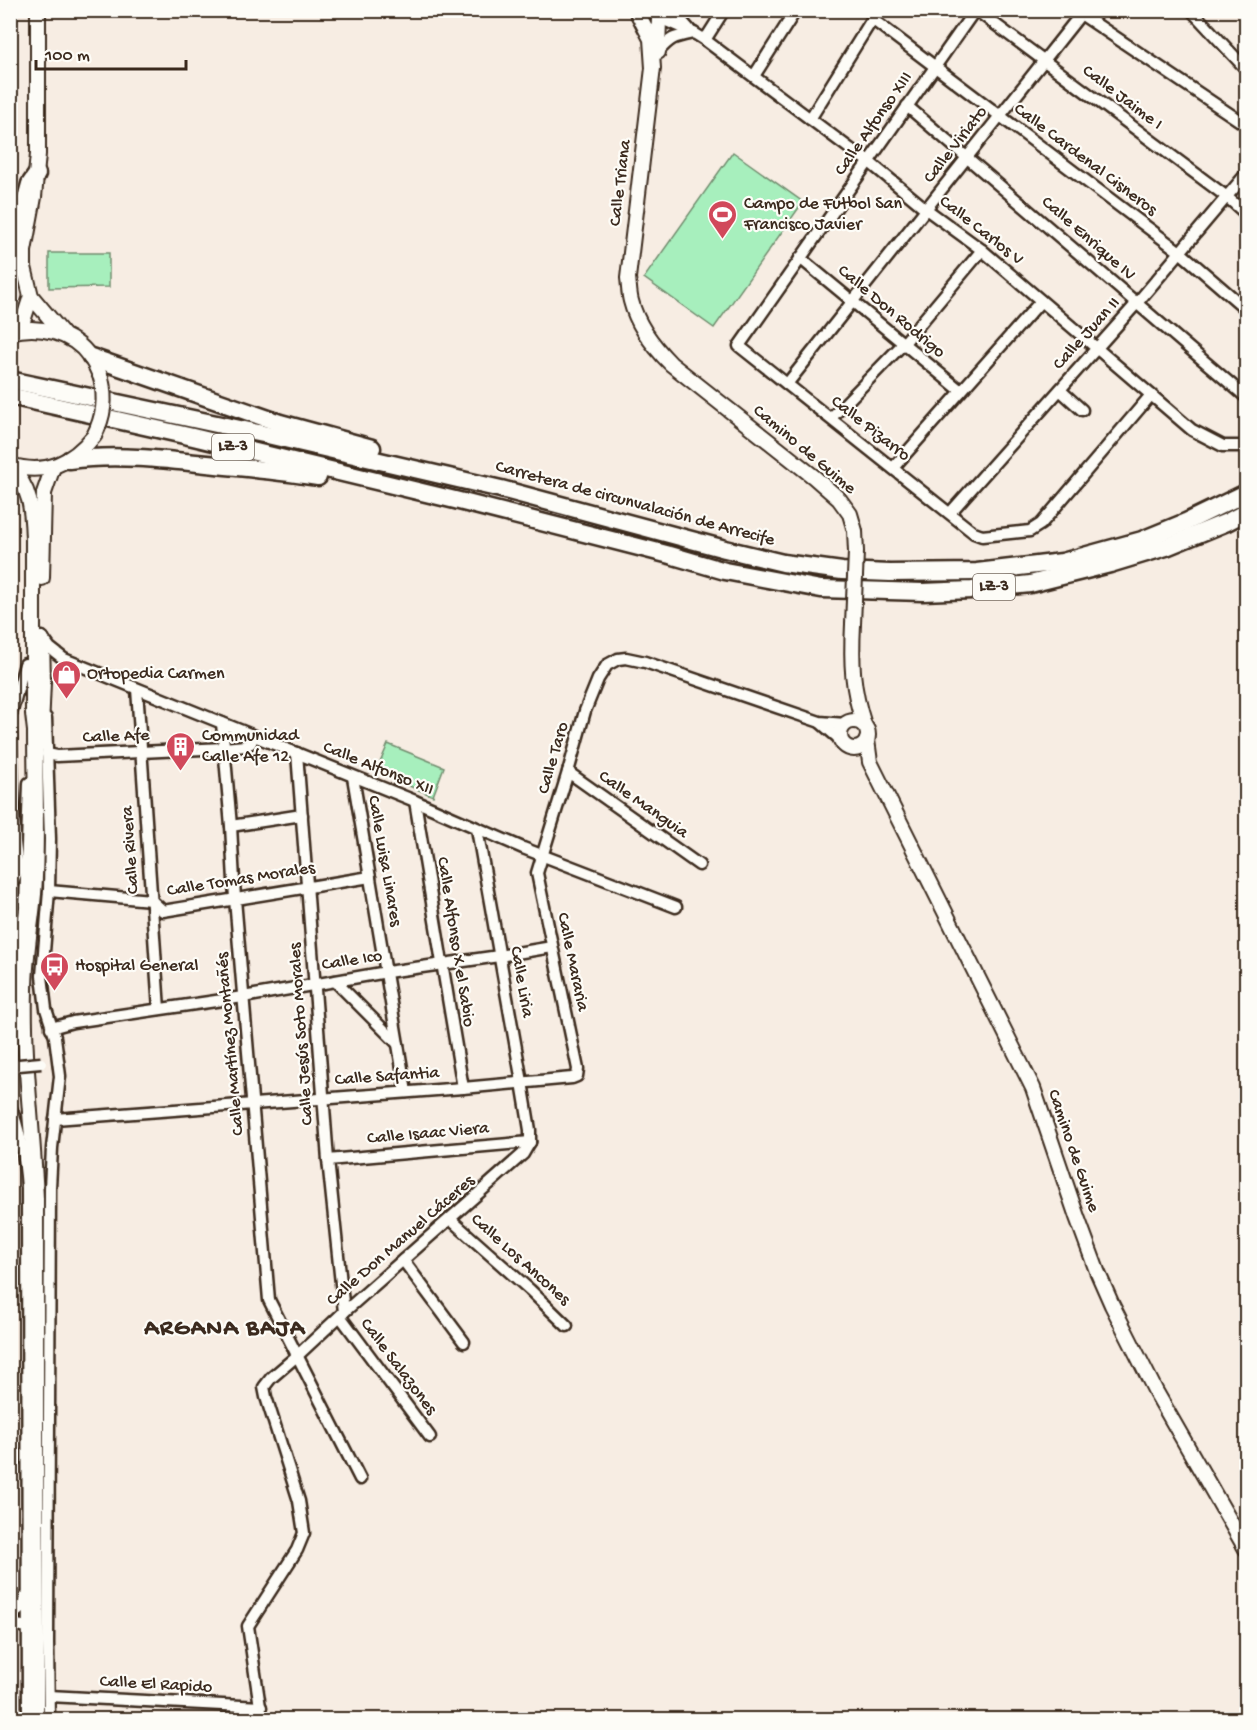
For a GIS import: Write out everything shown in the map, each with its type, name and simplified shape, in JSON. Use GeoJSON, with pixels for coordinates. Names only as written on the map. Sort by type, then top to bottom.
{"type":"FeatureCollection","features":[{"type":"Feature","properties":{"kind":"highway"},"geometry":{"type":"LineString","coordinates":[[10,247],[30,184],[37,174]]}},
{"type":"Feature","properties":{"kind":"highway","name":"LZ-3"},"geometry":{"type":"LineString","coordinates":[[90,357],[280,423],[453,470],[501,489]]}},
{"type":"Feature","properties":{"kind":"highway","name":"Carretera de circunvalación de Arrecife"},"geometry":{"type":"LineString","coordinates":[[10,380],[263,434],[501,489],[783,563],[842,571],[977,572],[1062,562],[1142,540],[1246,493]]}},
{"type":"Feature","properties":{"kind":"highway","name":"LZ-3"},"geometry":{"type":"LineString","coordinates":[[10,396],[455,500],[725,571],[820,589],[922,592],[1029,584],[1110,564],[1166,547],[1246,512]]}},
{"type":"Feature","properties":{"kind":"highway","name":"LZ-3"},"geometry":{"type":"LineString","coordinates":[[61,464],[96,457],[147,457],[285,472],[455,500]]}},
{"type":"Feature","properties":{"kind":"main road"},"geometry":{"type":"LineString","coordinates":[[38,10],[37,174],[24,251],[24,267],[31,296],[63,334]]}},
{"type":"Feature","properties":{"kind":"main road"},"geometry":{"type":"LineString","coordinates":[[638,14],[649,20],[661,14]]}},
{"type":"Feature","properties":{"kind":"main road"},"geometry":{"type":"LineString","coordinates":[[638,14],[651,39],[653,68]]}},
{"type":"Feature","properties":{"kind":"main road"},"geometry":{"type":"LineString","coordinates":[[653,68],[658,52],[661,14]]}},
{"type":"Feature","properties":{"kind":"main road","name":"Calle Triana"},"geometry":{"type":"LineString","coordinates":[[631,302],[628,278],[653,68]]}},
{"type":"Feature","properties":{"kind":"main road"},"geometry":{"type":"LineString","coordinates":[[14,331],[23,321],[31,296]]}},
{"type":"Feature","properties":{"kind":"main road","name":"Camino de Guime"},"geometry":{"type":"LineString","coordinates":[[631,302],[655,348],[671,364],[814,477],[839,500],[850,514],[855,531],[856,552],[851,666],[857,703],[864,725]]}},
{"type":"Feature","properties":{"kind":"main road"},"geometry":{"type":"LineString","coordinates":[[14,331],[40,328],[63,334],[73,340],[90,357],[101,378],[104,392],[101,422],[94,436],[83,450],[61,464],[48,478],[44,493],[39,635],[33,714],[36,843],[34,894],[25,988],[25,1032],[36,1198],[36,1719]]}},
{"type":"Feature","properties":{"kind":"main road"},"geometry":{"type":"LineString","coordinates":[[10,467],[36,469],[61,464]]}},
{"type":"Feature","properties":{"kind":"main road"},"geometry":{"type":"LineString","coordinates":[[10,467],[19,476],[30,497],[33,587],[44,682],[38,894],[30,988],[30,1041],[41,1199],[41,1719]]}},
{"type":"Feature","properties":{"kind":"main road"},"geometry":{"type":"LineString","coordinates":[[25,664],[39,635]]}},
{"type":"Feature","properties":{"kind":"main road"},"geometry":{"type":"LineString","coordinates":[[846,723],[855,721],[864,725],[868,735],[863,746],[847,745],[841,730],[857,703]]}},
{"type":"Feature","properties":{"kind":"main road","name":"Camino de Guime"},"geometry":{"type":"LineString","coordinates":[[867,740],[870,762],[1033,1088],[1077,1217],[1112,1305],[1156,1392],[1246,1549]]}},
{"type":"Feature","properties":{"kind":"main road","name":"Camino de Guime"},"geometry":{"type":"LineString","coordinates":[[847,745],[870,762]]}},
{"type":"Feature","properties":{"kind":"street","name":"Calle Carlos V"},"geometry":{"type":"LineString","coordinates":[[672,10],[694,33]]}},
{"type":"Feature","properties":{"kind":"street"},"geometry":{"type":"LineString","coordinates":[[705,40],[724,10]]}},
{"type":"Feature","properties":{"kind":"street"},"geometry":{"type":"LineString","coordinates":[[754,76],[796,10]]}},
{"type":"Feature","properties":{"kind":"street","name":"Calle Jaime I"},"geometry":{"type":"LineString","coordinates":[[976,10],[1227,197],[1246,214]]}},
{"type":"Feature","properties":{"kind":"street","name":"Calle Alfonso XIII"},"geometry":{"type":"LineString","coordinates":[[739,345],[976,10]]}},
{"type":"Feature","properties":{"kind":"street"},"geometry":{"type":"LineString","coordinates":[[1191,10],[1246,69]]}},
{"type":"Feature","properties":{"kind":"street"},"geometry":{"type":"LineString","coordinates":[[1080,12],[1246,125]]}},
{"type":"Feature","properties":{"kind":"street","name":"Calle Viriato"},"geometry":{"type":"LineString","coordinates":[[787,384],[1044,61],[1080,12]]}},
{"type":"Feature","properties":{"kind":"street","name":"Calle Carlos V"},"geometry":{"type":"LineString","coordinates":[[661,14],[705,40],[754,76],[982,250],[1192,430],[1223,446],[1246,446]]}},
{"type":"Feature","properties":{"kind":"street"},"geometry":{"type":"LineString","coordinates":[[810,119],[875,15]]}},
{"type":"Feature","properties":{"kind":"street","name":"Calle Cardenal Cisneros"},"geometry":{"type":"LineString","coordinates":[[875,15],[935,67],[1180,252],[1246,309]]}},
{"type":"Feature","properties":{"kind":"street"},"geometry":{"type":"LineString","coordinates":[[658,52],[674,37],[694,33]]}},
{"type":"Feature","properties":{"kind":"street","name":"Calle Enrique IV"},"geometry":{"type":"LineString","coordinates":[[907,106],[1246,397]]}},
{"type":"Feature","properties":{"kind":"street","name":"Calle Juan II"},"geometry":{"type":"LineString","coordinates":[[950,513],[1137,303],[1246,174]]}},
{"type":"Feature","properties":{"kind":"street"},"geometry":{"type":"LineString","coordinates":[[831,418],[904,343],[982,250]]}},
{"type":"Feature","properties":{"kind":"street","name":"Calle Don Rodrigo"},"geometry":{"type":"LineString","coordinates":[[800,258],[961,391]]}},
{"type":"Feature","properties":{"kind":"street"},"geometry":{"type":"LineString","coordinates":[[893,468],[1041,301]]}},
{"type":"Feature","properties":{"kind":"street","name":"Calle Pizarro"},"geometry":{"type":"LineString","coordinates":[[739,345],[974,533],[982,536],[1030,531],[1041,524],[1151,395]]}},
{"type":"Feature","properties":{"kind":"street"},"geometry":{"type":"LineString","coordinates":[[1060,390],[1082,410]]}},
{"type":"Feature","properties":{"kind":"street","name":"Calle Alfonso XII"},"geometry":{"type":"LineString","coordinates":[[39,635],[64,659],[416,801],[477,829],[676,908]]}},
{"type":"Feature","properties":{"kind":"street","name":"Calle Taro"},"geometry":{"type":"LineString","coordinates":[[542,855],[585,711],[602,671],[618,659],[626,658],[645,662],[820,722]]}},
{"type":"Feature","properties":{"kind":"street"},"geometry":{"type":"LineString","coordinates":[[10,682],[25,664]]}},
{"type":"Feature","properties":{"kind":"street"},"geometry":{"type":"LineString","coordinates":[[10,888],[18,870],[14,835],[10,719],[25,664]]}},
{"type":"Feature","properties":{"kind":"street"},"geometry":{"type":"LineString","coordinates":[[44,682],[50,839],[49,891],[42,976],[46,1009],[55,1037],[60,1076],[50,1188],[49,1719]]}},
{"type":"Feature","properties":{"kind":"street","name":"Calle Rivera"},"geometry":{"type":"LineString","coordinates":[[136,688],[159,1009]]}},
{"type":"Feature","properties":{"kind":"street"},"geometry":{"type":"LineString","coordinates":[[10,1003],[18,964],[15,926],[33,714]]}},
{"type":"Feature","properties":{"kind":"street"},"geometry":{"type":"LineString","coordinates":[[820,722],[846,723]]}},
{"type":"Feature","properties":{"kind":"street"},"geometry":{"type":"LineString","coordinates":[[820,722],[847,745]]}},
{"type":"Feature","properties":{"kind":"street","name":"Calle Martínez Montañés"},"geometry":{"type":"LineString","coordinates":[[222,723],[269,1300],[360,1479]]}},
{"type":"Feature","properties":{"kind":"street","name":"Calle Afe"},"geometry":{"type":"LineString","coordinates":[[47,754],[57,756],[224,748],[245,746],[251,743],[253,736]]}},
{"type":"Feature","properties":{"kind":"street","name":"Calle Jesús Soto Morales"},"geometry":{"type":"LineString","coordinates":[[297,753],[342,1314]]}},
{"type":"Feature","properties":{"kind":"street","name":"Calle Manguia"},"geometry":{"type":"LineString","coordinates":[[568,772],[699,865]]}},
{"type":"Feature","properties":{"kind":"street","name":"Calle Luisa Linares"},"geometry":{"type":"LineString","coordinates":[[353,777],[406,1092]]}},
{"type":"Feature","properties":{"kind":"street","name":"Calle Alfonso X el Sabio"},"geometry":{"type":"LineString","coordinates":[[416,801],[462,1088]]}},
{"type":"Feature","properties":{"kind":"street"},"geometry":{"type":"LineString","coordinates":[[231,826],[302,815]]}},
{"type":"Feature","properties":{"kind":"street","name":"Calle Liria"},"geometry":{"type":"LineString","coordinates":[[477,829],[522,1082],[530,1142]]}},
{"type":"Feature","properties":{"kind":"street"},"geometry":{"type":"LineString","coordinates":[[10,866],[14,835]]}},
{"type":"Feature","properties":{"kind":"street","name":"Calle Mararia"},"geometry":{"type":"LineString","coordinates":[[542,855],[537,873],[578,1069],[577,1076]]}},
{"type":"Feature","properties":{"kind":"street","name":"Calle Tomas Morales"},"geometry":{"type":"LineString","coordinates":[[49,891],[151,900],[164,911],[370,877]]}},
{"type":"Feature","properties":{"kind":"street"},"geometry":{"type":"LineString","coordinates":[[10,945],[18,964]]}},
{"type":"Feature","properties":{"kind":"street","name":"Calle Ico"},"geometry":{"type":"LineString","coordinates":[[51,1028],[73,1022],[552,947]]}},
{"type":"Feature","properties":{"kind":"street"},"geometry":{"type":"LineString","coordinates":[[334,981],[398,1044]]}},
{"type":"Feature","properties":{"kind":"street"},"geometry":{"type":"LineString","coordinates":[[15,1066],[57,1060]]}},
{"type":"Feature","properties":{"kind":"street","name":"Calle Safantia"},"geometry":{"type":"LineString","coordinates":[[55,1119],[462,1088],[577,1076]]}},
{"type":"Feature","properties":{"kind":"street"},"geometry":{"type":"LineString","coordinates":[[10,1106],[16,1119],[22,1146],[27,1197],[28,1719]]}},
{"type":"Feature","properties":{"kind":"street","name":"Calle Isaac Viera"},"geometry":{"type":"LineString","coordinates":[[328,1160],[530,1142]]}},
{"type":"Feature","properties":{"kind":"street","name":"Calle Don Manuel Cáceres"},"geometry":{"type":"LineString","coordinates":[[261,1707],[248,1626],[297,1550],[304,1533],[299,1501],[264,1387],[342,1314],[523,1154],[530,1142]]}},
{"type":"Feature","properties":{"kind":"street","name":"Calle Los Ancones"},"geometry":{"type":"LineString","coordinates":[[450,1219],[567,1326]]}},
{"type":"Feature","properties":{"kind":"street"},"geometry":{"type":"LineString","coordinates":[[403,1260],[464,1342]]}},
{"type":"Feature","properties":{"kind":"street","name":"Calle Salazones"},"geometry":{"type":"LineString","coordinates":[[342,1314],[430,1437]]}},
{"type":"Feature","properties":{"kind":"street"},"geometry":{"type":"LineString","coordinates":[[10,1615],[17,1613],[23,1607],[27,1582]]}},
{"type":"Feature","properties":{"kind":"street"},"geometry":{"type":"LineString","coordinates":[[10,1624],[28,1627]]}},
{"type":"Feature","properties":{"kind":"street","name":"Calle El Rapido"},"geometry":{"type":"LineString","coordinates":[[49,1696],[261,1707]]}},
{"type":"Feature","properties":{"kind":"street"},"geometry":{"type":"LineString","coordinates":[[261,1707],[262,1719]]}},
{"type":"Feature","properties":{"kind":"green space","name":"Campo de Futbol San Francisco Javier"},"geometry":{"type":"Polygon","coordinates":[[[733,152],[803,202],[714,328],[644,278],[733,152]]]}},
{"type":"Feature","properties":{"kind":"green space"},"geometry":{"type":"Polygon","coordinates":[[[49,253],[109,253],[109,287],[49,288],[49,253]]]}},
{"type":"Feature","properties":{"kind":"green space"},"geometry":{"type":"Polygon","coordinates":[[[388,744],[444,767],[433,796],[376,772],[388,744]]]}},
{"type":"Feature","properties":{"kind":"place","name":"Campo de Futbol San Francisco Javier"},"geometry":{"type":"Point","coordinates":[723,240]}},
{"type":"Feature","properties":{"kind":"place","name":"Ortopedia Carmen"},"geometry":{"type":"Point","coordinates":[66,700]}},
{"type":"Feature","properties":{"kind":"place","name":"Communidad Calle Afe 12"},"geometry":{"type":"Point","coordinates":[181,772]}},
{"type":"Feature","properties":{"kind":"place","name":"Hospital General"},"geometry":{"type":"Point","coordinates":[54,992]}},
{"type":"Feature","properties":{"kind":"district","name":"ARGANA BAJA"},"geometry":{"type":"Point","coordinates":[225,1329]}}]}
